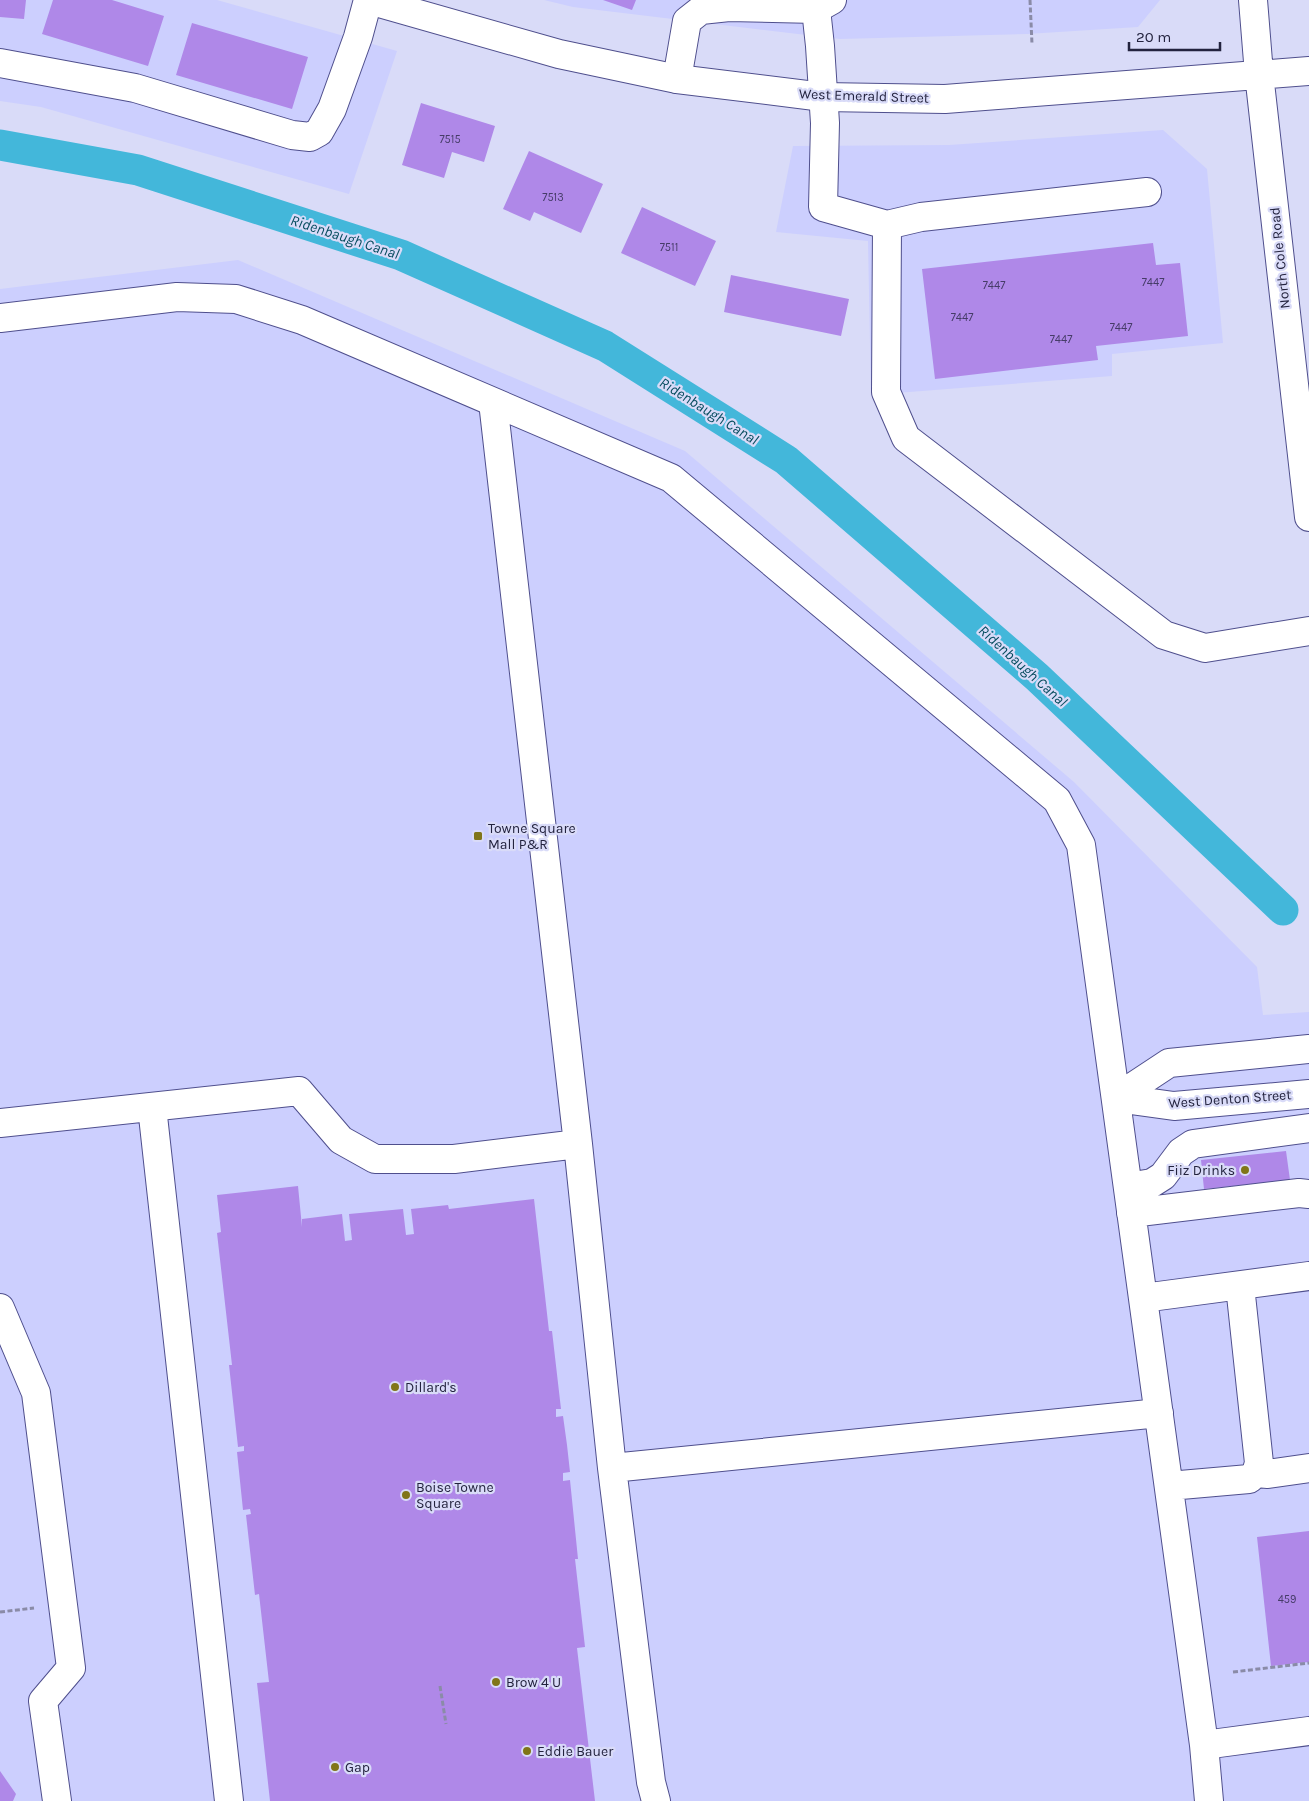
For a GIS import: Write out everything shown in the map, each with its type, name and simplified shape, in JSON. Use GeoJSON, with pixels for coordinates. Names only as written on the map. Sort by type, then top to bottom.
{"type":"FeatureCollection","features":[{"type":"Feature","properties":{"kind":"main road"},"geometry":{"type":"LineString","coordinates":[[0,63],[134,88],[292,135],[310,136],[319,132],[332,109],[358,37],[368,0]]}},
{"type":"Feature","properties":{"kind":"main road","name":"West Emerald Street"},"geometry":{"type":"LineString","coordinates":[[368,0],[559,54],[677,79],[823,97],[945,99],[1309,71]]}},
{"type":"Feature","properties":{"kind":"main road","name":"North Cole Road"},"geometry":{"type":"LineString","coordinates":[[1253,0],[1259,74],[1309,517]]}},
{"type":"Feature","properties":{"kind":"main road"},"geometry":{"type":"LineString","coordinates":[[677,79],[687,21],[701,10],[729,7],[824,4],[823,97],[825,123],[823,206],[887,225],[921,216],[1147,192]]}},
{"type":"Feature","properties":{"kind":"main road"},"geometry":{"type":"LineString","coordinates":[[887,225],[886,392],[906,438],[1164,635],[1205,648],[1309,631]]}},
{"type":"Feature","properties":{"kind":"main road"},"geometry":{"type":"LineString","coordinates":[[0,318],[176,297],[236,299],[302,320],[670,478],[1057,800],[1081,845],[1204,1745],[1209,1801]]}},
{"type":"Feature","properties":{"kind":"main road"},"geometry":{"type":"LineString","coordinates":[[492,402],[578,1144],[612,1468],[651,1782],[656,1801]]}},
{"type":"Feature","properties":{"kind":"main road"},"geometry":{"type":"LineString","coordinates":[[1116,1098],[1169,1063],[1309,1049]]}},
{"type":"Feature","properties":{"kind":"main road"},"geometry":{"type":"LineString","coordinates":[[0,1123],[299,1091],[341,1140],[375,1159],[454,1159],[578,1144]]}},
{"type":"Feature","properties":{"kind":"main road","name":"West Denton Street"},"geometry":{"type":"LineString","coordinates":[[1116,1098],[1174,1106],[1309,1094]]}},
{"type":"Feature","properties":{"kind":"main road"},"geometry":{"type":"LineString","coordinates":[[152,1106],[229,1801]]}},
{"type":"Feature","properties":{"kind":"main road"},"geometry":{"type":"LineString","coordinates":[[1130,1200],[1163,1176],[1181,1152],[1193,1144],[1309,1128]]}},
{"type":"Feature","properties":{"kind":"main road"},"geometry":{"type":"LineString","coordinates":[[1130,1200],[1309,1194]]}},
{"type":"Feature","properties":{"kind":"main road"},"geometry":{"type":"LineString","coordinates":[[1143,1298],[1309,1276]]}},
{"type":"Feature","properties":{"kind":"main road"},"geometry":{"type":"LineString","coordinates":[[1169,1486],[1249,1478],[1256,1473],[1260,1463],[1240,1286]]}},
{"type":"Feature","properties":{"kind":"main road"},"geometry":{"type":"LineString","coordinates":[[0,1308],[36,1393],[71,1668],[43,1701],[57,1801]]}},
{"type":"Feature","properties":{"kind":"main road"},"geometry":{"type":"LineString","coordinates":[[612,1468],[1159,1413]]}},
{"type":"Feature","properties":{"kind":"main road"},"geometry":{"type":"LineString","coordinates":[[1256,1473],[1268,1474],[1309,1468]]}},
{"type":"Feature","properties":{"kind":"main road"},"geometry":{"type":"LineString","coordinates":[[1204,1745],[1309,1731]]}},
{"type":"Feature","properties":{"kind":"path"},"geometry":{"type":"LineString","coordinates":[[1030,0],[1032,44]]}},
{"type":"Feature","properties":{"kind":"path"},"geometry":{"type":"LineString","coordinates":[[0,1612],[34,1608]]}},
{"type":"Feature","properties":{"kind":"path"},"geometry":{"type":"LineString","coordinates":[[1233,1672],[1309,1664]]}},
{"type":"Feature","properties":{"kind":"path"},"geometry":{"type":"LineString","coordinates":[[440,1686],[446,1724]]}},
{"type":"Feature","properties":{"kind":"shaded area"},"geometry":{"type":"Polygon","coordinates":[[[0,0],[217,0],[397,51],[349,194],[41,107],[0,101],[0,0]]]}},
{"type":"Feature","properties":{"kind":"shaded area"},"geometry":{"type":"Polygon","coordinates":[[[544,0],[1160,0],[1138,27],[1027,34],[840,39],[573,7],[544,0]]]}},
{"type":"Feature","properties":{"kind":"shaded area"},"geometry":{"type":"Polygon","coordinates":[[[1163,130],[1207,169],[1223,343],[1112,354],[1112,376],[871,395],[868,241],[776,232],[793,146],[949,145],[1163,130]]]}},
{"type":"Feature","properties":{"kind":"shaded area"},"geometry":{"type":"Polygon","coordinates":[[[238,260],[685,451],[1074,782],[1257,967],[1263,1015],[1309,1012],[1309,1801],[0,1801],[0,289],[238,260]]]}},
{"type":"Feature","properties":{"kind":"building"},"geometry":{"type":"Polygon","coordinates":[[[0,0],[26,0],[24,19],[0,17],[0,0]]]}},
{"type":"Feature","properties":{"kind":"building"},"geometry":{"type":"Polygon","coordinates":[[[53,0],[112,0],[164,16],[148,66],[42,34],[53,0]]]}},
{"type":"Feature","properties":{"kind":"building"},"geometry":{"type":"Polygon","coordinates":[[[603,0],[636,0],[632,10],[603,0]]]}},
{"type":"Feature","properties":{"kind":"building"},"geometry":{"type":"Polygon","coordinates":[[[192,23],[308,57],[292,109],[176,75],[192,23]]]}},
{"type":"Feature","properties":{"kind":"building"},"geometry":{"type":"Polygon","coordinates":[[[421,103],[495,126],[484,162],[452,152],[444,178],[402,165],[421,103]]]}},
{"type":"Feature","properties":{"kind":"building"},"geometry":{"type":"Polygon","coordinates":[[[529,151],[603,184],[581,233],[534,212],[530,221],[503,209],[529,151]]]}},
{"type":"Feature","properties":{"kind":"building"},"geometry":{"type":"Polygon","coordinates":[[[642,207],[716,241],[695,286],[621,253],[642,207]]]}},
{"type":"Feature","properties":{"kind":"building"},"geometry":{"type":"Polygon","coordinates":[[[1153,243],[1156,265],[1180,263],[1188,336],[1096,346],[1098,360],[935,379],[922,269],[1153,243]]]}},
{"type":"Feature","properties":{"kind":"building"},"geometry":{"type":"Polygon","coordinates":[[[731,275],[849,299],[841,336],[724,312],[731,275]]]}},
{"type":"Feature","properties":{"kind":"building","name":"Fiiz Drinks"},"geometry":{"type":"Polygon","coordinates":[[[1286,1151],[1290,1180],[1204,1189],[1201,1160],[1286,1151]]]}},
{"type":"Feature","properties":{"kind":"building","name":"Boise Towne Square"},"geometry":{"type":"Polygon","coordinates":[[[298,1186],[302,1227],[302,1219],[342,1214],[345,1241],[352,1240],[349,1214],[403,1209],[406,1235],[414,1234],[411,1209],[448,1205],[449,1209],[534,1199],[549,1331],[552,1331],[561,1409],[556,1409],[556,1417],[563,1416],[570,1472],[563,1473],[563,1481],[570,1480],[578,1559],[575,1559],[585,1647],[577,1648],[595,1801],[270,1801],[257,1683],[269,1682],[259,1594],[255,1595],[246,1515],[251,1514],[250,1509],[243,1510],[237,1452],[244,1451],[244,1446],[238,1447],[229,1365],[232,1365],[217,1233],[221,1232],[217,1195],[298,1186]]]}},
{"type":"Feature","properties":{"kind":"building"},"geometry":{"type":"Polygon","coordinates":[[[1309,1531],[1309,1662],[1271,1666],[1257,1537],[1309,1531]]]}},
{"type":"Feature","properties":{"kind":"building"},"geometry":{"type":"Polygon","coordinates":[[[0,1771],[16,1794],[13,1801],[0,1801],[0,1771]]]}},
{"type":"Feature","properties":{"kind":"waterway","name":"Ridenbaugh Canal"},"geometry":{"type":"LineString","coordinates":[[0,145],[138,170],[401,255],[605,346],[786,460],[1037,677],[1283,910]]}},
{"type":"Feature","properties":{"kind":"place","name":"Towne Square Mall P&R"},"geometry":{"type":"Point","coordinates":[478,836]}},
{"type":"Feature","properties":{"kind":"place","name":"Fiiz Drinks"},"geometry":{"type":"Point","coordinates":[1245,1170]}},
{"type":"Feature","properties":{"kind":"place","name":"Dillard's"},"geometry":{"type":"Point","coordinates":[395,1387]}},
{"type":"Feature","properties":{"kind":"place","name":"Boise Towne Square"},"geometry":{"type":"Point","coordinates":[406,1495]}},
{"type":"Feature","properties":{"kind":"place","name":"Brow 4 U"},"geometry":{"type":"Point","coordinates":[496,1682]}},
{"type":"Feature","properties":{"kind":"place","name":"Eddie Bauer"},"geometry":{"type":"Point","coordinates":[527,1751]}},
{"type":"Feature","properties":{"kind":"place","name":"Gap"},"geometry":{"type":"Point","coordinates":[335,1767]}}]}
